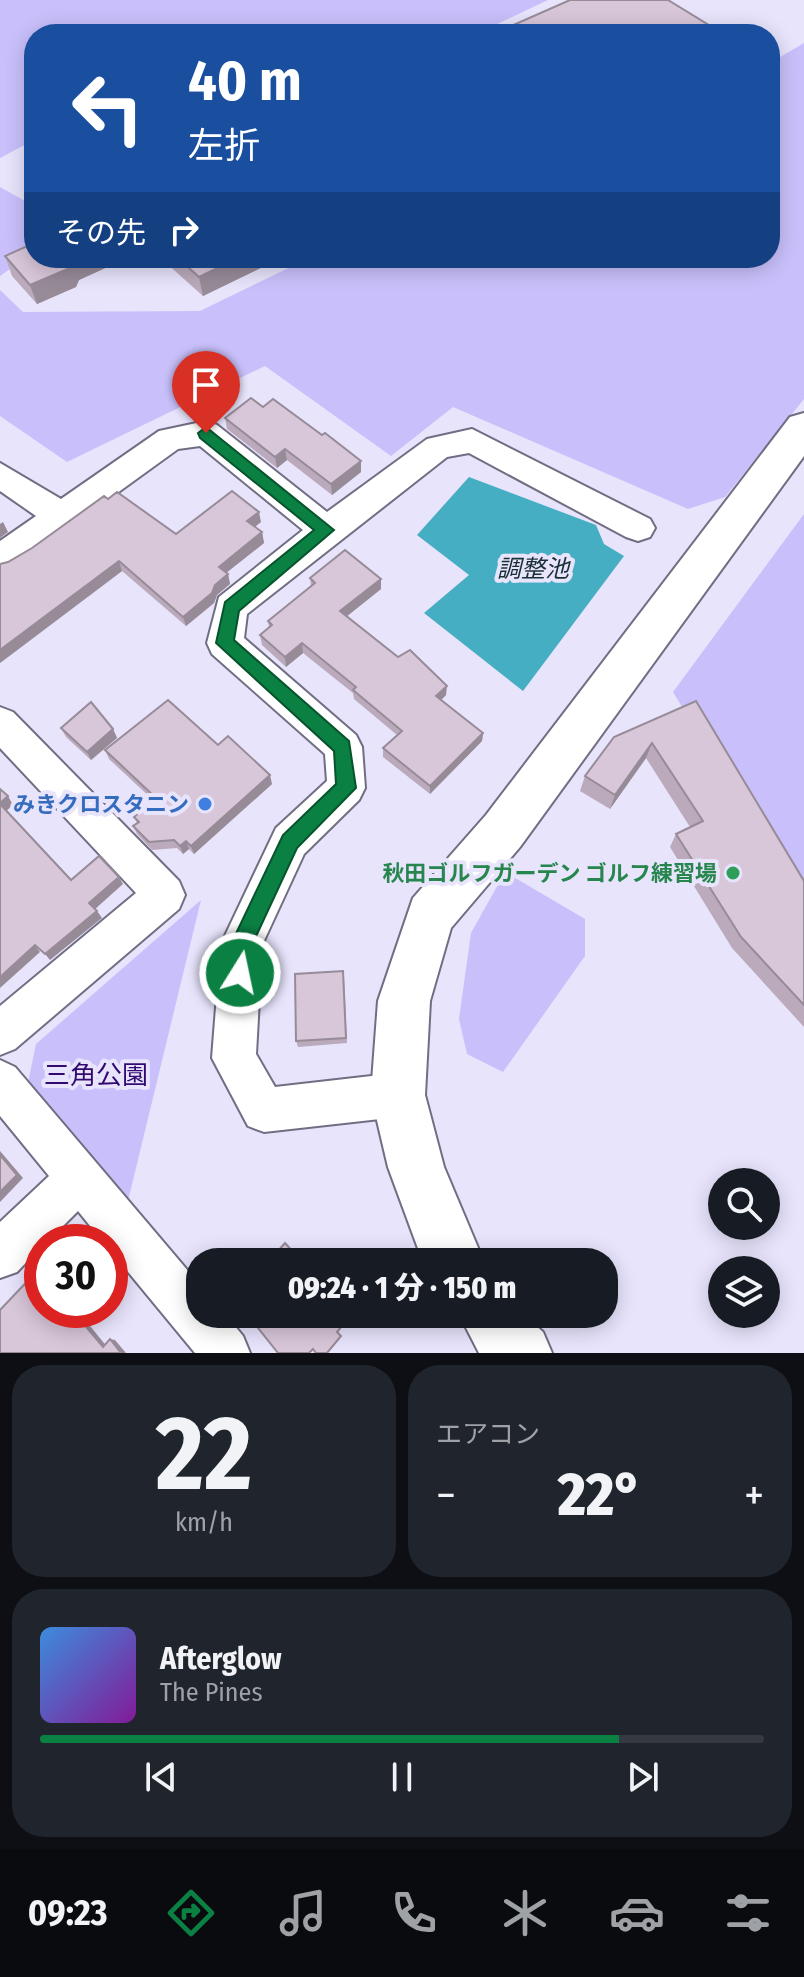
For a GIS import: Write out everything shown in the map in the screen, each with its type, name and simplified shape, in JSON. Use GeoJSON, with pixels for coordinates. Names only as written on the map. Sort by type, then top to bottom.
{"type":"FeatureCollection","features":[{"type":"Feature","properties":{"kind":"street"},"geometry":{"type":"LineString","coordinates":[[446,1248],[416,1167],[398,1095],[404,1001],[430,915],[503,831],[804,427]]}},
{"type":"Feature","properties":{"kind":"street"},"geometry":{"type":"LineString","coordinates":[[0,559],[170,439],[206,433],[326,530]]}},
{"type":"Feature","properties":{"kind":"street"},"geometry":{"type":"LineString","coordinates":[[398,1095],[264,1110],[234,1058],[242,944],[290,841],[346,788],[343,747],[225,643],[231,607],[326,530],[438,447],[472,441],[638,528]]}},
{"type":"Feature","properties":{"kind":"street"},"geometry":{"type":"LineString","coordinates":[[0,475],[62,516]]}},
{"type":"Feature","properties":{"kind":"street"},"geometry":{"type":"LineString","coordinates":[[0,723],[165,895],[0,1034]]}},
{"type":"Feature","properties":{"kind":"street"},"geometry":{"type":"LineString","coordinates":[[0,1082],[226,1353]]}},
{"type":"Feature","properties":{"kind":"street"},"geometry":{"type":"LineString","coordinates":[[0,1255],[79,1178]]}},
{"type":"Feature","properties":{"kind":"street"},"geometry":{"type":"LineString","coordinates":[[497,1328],[522,1353]]}},
{"type":"Feature","properties":{"kind":"green space"},"geometry":{"type":"Polygon","coordinates":[[[0,0],[548,0],[497,24],[24,24],[24,145],[0,158],[0,0]]]}},
{"type":"Feature","properties":{"kind":"green space"},"geometry":{"type":"Polygon","coordinates":[[[804,43],[804,399],[725,497],[688,509],[453,407],[391,456],[265,366],[67,462],[0,416],[0,290],[23,312],[200,311],[288,268],[780,268],[780,57],[804,43]]]}},
{"type":"Feature","properties":{"kind":"green space"},"geometry":{"type":"Polygon","coordinates":[[[0,187],[24,200],[24,259],[0,276],[0,187]]]}},
{"type":"Feature","properties":{"kind":"green space"},"geometry":{"type":"Polygon","coordinates":[[[804,514],[804,906],[673,692],[804,514]]]}},
{"type":"Feature","properties":{"kind":"green space"},"geometry":{"type":"Polygon","coordinates":[[[505,872],[585,919],[585,956],[503,1072],[467,1054],[459,1019],[471,933],[505,872]]]}},
{"type":"Feature","properties":{"kind":"green space","name":"三角公園"},"geometry":{"type":"Polygon","coordinates":[[[201,900],[126,1209],[26,1092],[36,1044],[201,900]]]}},
{"type":"Feature","properties":{"kind":"water","name":"調整池"},"geometry":{"type":"Polygon","coordinates":[[[469,477],[596,525],[604,544],[624,556],[523,691],[424,613],[469,575],[417,535],[469,477]]]}},
{"type":"Feature","properties":{"kind":"building"},"geometry":{"type":"Polygon","coordinates":[[[570,0],[668,0],[707,24],[516,24],[570,0]]]}},
{"type":"Feature","properties":{"kind":"building"},"geometry":{"type":"Polygon","coordinates":[[[24,247],[24,268],[70,268],[30,285],[5,256],[24,247]]]}},
{"type":"Feature","properties":{"kind":"building"},"geometry":{"type":"Polygon","coordinates":[[[189,268],[217,268],[199,277],[189,268]]]}},
{"type":"Feature","properties":{"kind":"building"},"geometry":{"type":"Polygon","coordinates":[[[251,398],[263,407],[273,399],[361,461],[331,484],[285,449],[275,457],[225,418],[251,398]]]}},
{"type":"Feature","properties":{"kind":"building"},"geometry":{"type":"Polygon","coordinates":[[[232,491],[259,512],[247,521],[262,532],[219,567],[228,574],[215,585],[212,593],[183,617],[119,561],[0,650],[0,564],[32,548],[104,496],[108,499],[117,492],[176,534],[232,491]]]}},
{"type":"Feature","properties":{"kind":"building"},"geometry":{"type":"Polygon","coordinates":[[[345,550],[381,579],[340,611],[398,657],[410,650],[447,686],[436,696],[483,733],[430,786],[383,748],[402,731],[353,690],[356,687],[302,643],[285,657],[260,635],[272,625],[268,621],[315,583],[310,578],[345,550]]]}},
{"type":"Feature","properties":{"kind":"building"},"geometry":{"type":"Polygon","coordinates":[[[168,700],[218,745],[228,736],[270,775],[191,846],[186,841],[180,846],[174,840],[149,842],[133,826],[139,822],[134,817],[156,798],[105,750],[168,700]]]}},
{"type":"Feature","properties":{"kind":"building","name":"秋田ゴルフガーデン ゴルフ練習場"},"geometry":{"type":"Polygon","coordinates":[[[696,701],[804,881],[804,1005],[741,937],[676,834],[703,821],[652,743],[615,795],[585,776],[614,737],[696,701]]]}},
{"type":"Feature","properties":{"kind":"building"},"geometry":{"type":"Polygon","coordinates":[[[91,702],[113,729],[87,752],[61,728],[91,702]]]}},
{"type":"Feature","properties":{"kind":"building"},"geometry":{"type":"Polygon","coordinates":[[[0,789],[8,796],[0,803],[0,789]]]}},
{"type":"Feature","properties":{"kind":"building"},"geometry":{"type":"Polygon","coordinates":[[[0,804],[71,880],[99,856],[119,877],[89,903],[97,911],[45,954],[35,945],[0,977],[0,804]]]}},
{"type":"Feature","properties":{"kind":"building"},"geometry":{"type":"Polygon","coordinates":[[[343,971],[346,1038],[296,1041],[295,974],[343,971]]]}},
{"type":"Feature","properties":{"kind":"building"},"geometry":{"type":"Polygon","coordinates":[[[0,1155],[17,1175],[0,1192],[0,1155]]]}},
{"type":"Feature","properties":{"kind":"building"},"geometry":{"type":"Polygon","coordinates":[[[24,1285],[24,1328],[87,1328],[103,1347],[110,1339],[121,1353],[0,1353],[0,1310],[24,1285]]]}},
{"type":"Feature","properties":{"kind":"building"},"geometry":{"type":"Polygon","coordinates":[[[258,1328],[340,1328],[337,1332],[341,1336],[327,1353],[316,1353],[313,1349],[309,1353],[278,1353],[258,1328]]]}},
{"type":"Feature","properties":{"kind":"place","name":"みきクロスタニン"},"geometry":{"type":"Point","coordinates":[205,804]}},
{"type":"Feature","properties":{"kind":"place","name":"秋田ゴルフガーデン ゴルフ練習場"},"geometry":{"type":"Point","coordinates":[733,873]}},
{"type":"Feature","properties":{"kind":"route"},"geometry":{"type":"LineString","coordinates":[[206,433],[326,530],[231,607],[225,643],[343,747],[346,788],[290,841],[242,944],[240,973]]}}]}
